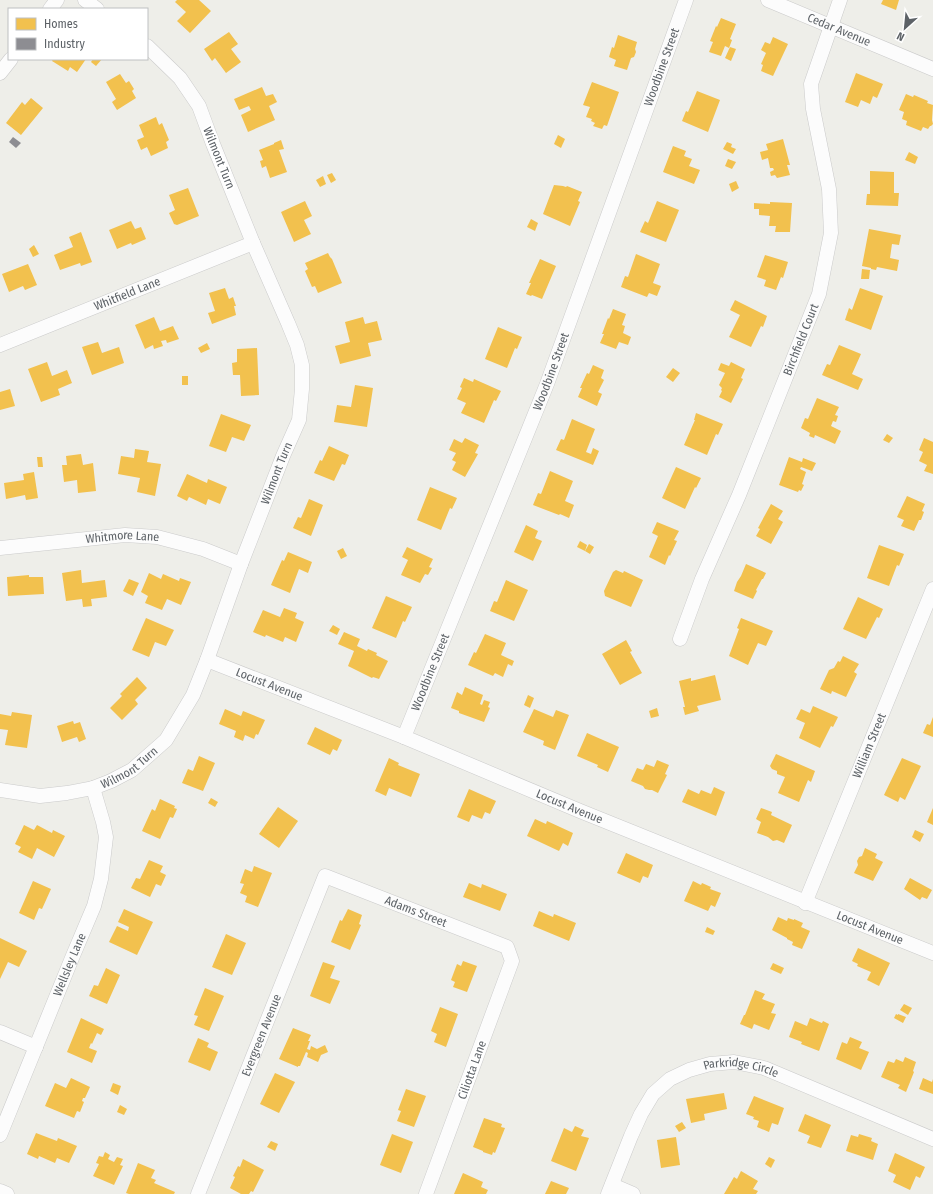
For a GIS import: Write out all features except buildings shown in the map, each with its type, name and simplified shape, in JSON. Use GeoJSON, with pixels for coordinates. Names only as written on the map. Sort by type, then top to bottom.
{"type":"FeatureCollection","features":[{"type":"Feature","properties":{"kind":"street"},"geometry":{"type":"LineString","coordinates":[[51,8],[57,0]]}},
{"type":"Feature","properties":{"kind":"street"},"geometry":{"type":"LineString","coordinates":[[85,0],[96,8]]}},
{"type":"Feature","properties":{"kind":"street","name":"Woodbine Street"},"geometry":{"type":"LineString","coordinates":[[404,738],[547,384],[686,0]]}},
{"type":"Feature","properties":{"kind":"street","name":"Cedar Avenue"},"geometry":{"type":"LineString","coordinates":[[768,0],[933,69]]}},
{"type":"Feature","properties":{"kind":"street","name":"Birchfield Court"},"geometry":{"type":"LineString","coordinates":[[680,639],[702,579],[739,494],[819,294],[831,233],[829,189],[813,109],[811,84],[840,0]]}},
{"type":"Feature","properties":{"kind":"street","name":"Wilmont Turn"},"geometry":{"type":"LineString","coordinates":[[0,790],[40,796],[93,788],[132,770],[166,740],[193,695],[241,564],[283,456],[299,420],[302,389],[302,365],[297,345],[253,243],[199,106],[180,78],[148,47]]}},
{"type":"Feature","properties":{"kind":"street"},"geometry":{"type":"LineString","coordinates":[[0,74],[10,60]]}},
{"type":"Feature","properties":{"kind":"street","name":"Whitfield Lane"},"geometry":{"type":"LineString","coordinates":[[0,345],[253,243]]}},
{"type":"Feature","properties":{"kind":"street","name":"Whitmore Lane"},"geometry":{"type":"LineString","coordinates":[[0,548],[124,535],[157,537],[203,549],[241,564]]}},
{"type":"Feature","properties":{"kind":"street","name":"William Street"},"geometry":{"type":"LineString","coordinates":[[805,903],[933,589]]}},
{"type":"Feature","properties":{"kind":"street","name":"Locust Avenue"},"geometry":{"type":"LineString","coordinates":[[207,660],[404,738],[805,903],[933,953]]}},
{"type":"Feature","properties":{"kind":"street","name":"Wellsley Lane"},"geometry":{"type":"LineString","coordinates":[[0,1135],[94,906],[101,879],[106,837],[104,822],[93,788]]}},
{"type":"Feature","properties":{"kind":"street","name":"Adams Street"},"geometry":{"type":"LineString","coordinates":[[325,876],[507,947]]}},
{"type":"Feature","properties":{"kind":"street","name":"Evergreen Avenue"},"geometry":{"type":"LineString","coordinates":[[198,1194],[325,876]]}},
{"type":"Feature","properties":{"kind":"street","name":"Ciliotta Lane"},"geometry":{"type":"LineString","coordinates":[[426,1194],[512,961],[507,947]]}},
{"type":"Feature","properties":{"kind":"street"},"geometry":{"type":"LineString","coordinates":[[0,1032],[36,1047]]}},
{"type":"Feature","properties":{"kind":"street","name":"Parkridge Circle"},"geometry":{"type":"LineString","coordinates":[[610,1190],[640,1114],[653,1094],[670,1079],[689,1070],[710,1064],[734,1062],[764,1068],[933,1139]]}},
{"type":"Feature","properties":{"kind":"street"},"geometry":{"type":"LineString","coordinates":[[610,1190],[633,1194]]}},
{"type":"Feature","properties":{"kind":"street"},"geometry":{"type":"LineString","coordinates":[[0,1191],[7,1194]]}}]}
